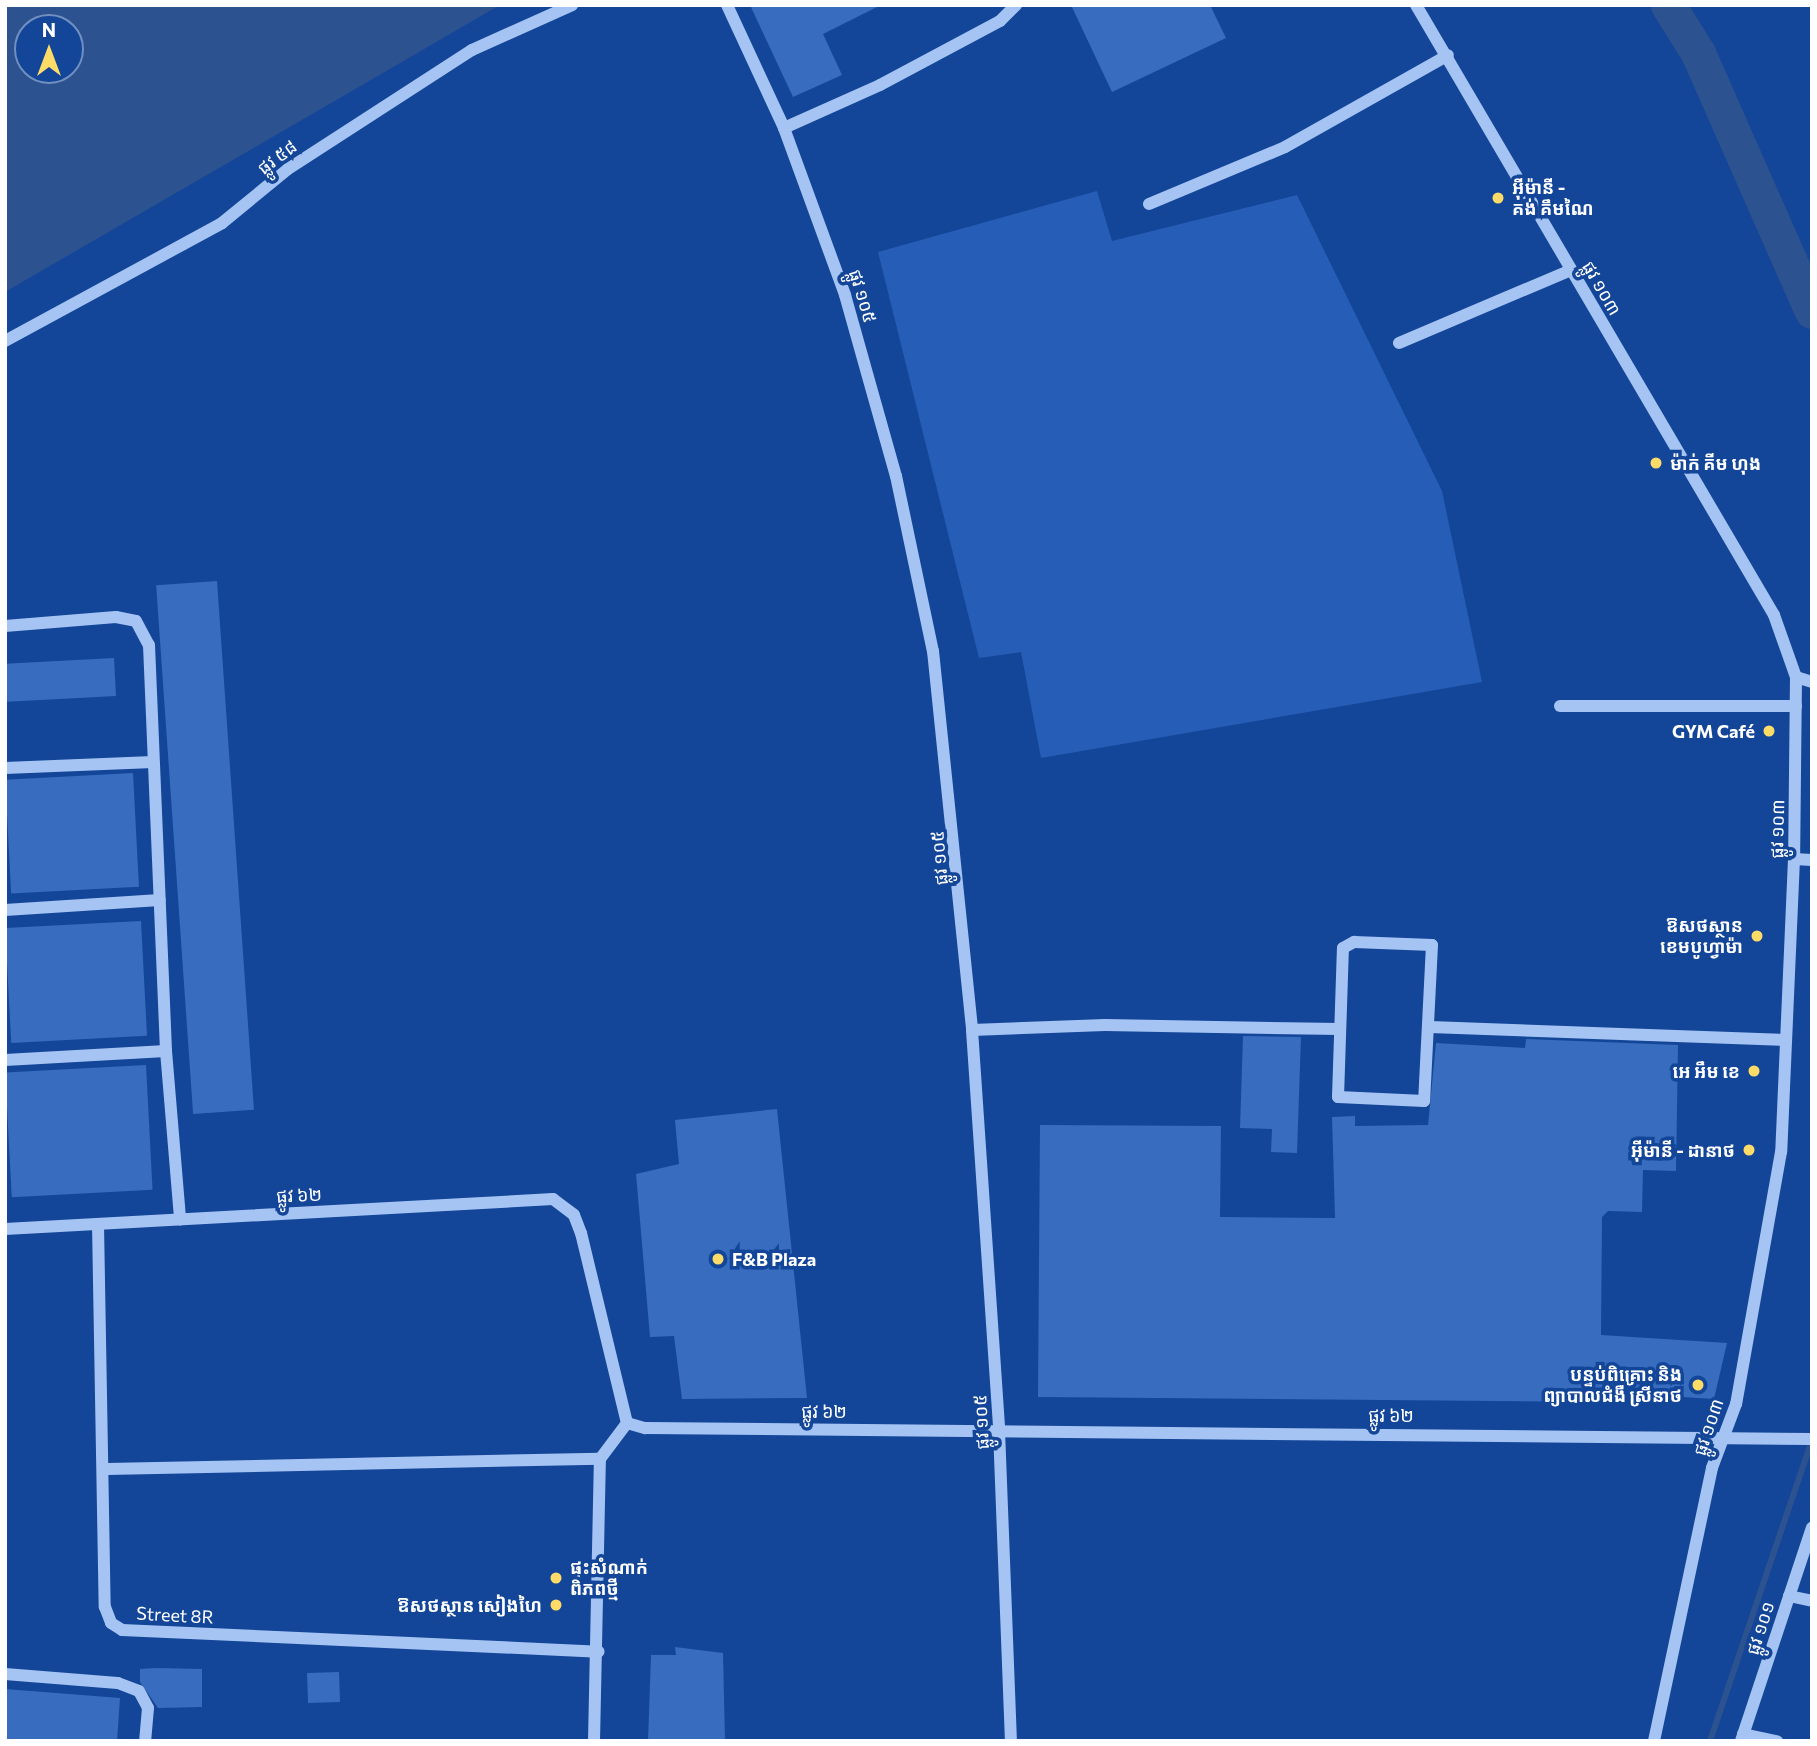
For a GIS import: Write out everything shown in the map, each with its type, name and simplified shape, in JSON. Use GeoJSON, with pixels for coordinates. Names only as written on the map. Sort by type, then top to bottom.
{"type":"FeatureCollection","features":[{"type":"Feature","properties":{"kind":"street","name":"ផ្លូវ ៥៨"},"geometry":{"type":"LineString","coordinates":[[5,341],[222,223],[319,149],[472,50],[572,5]]}},
{"type":"Feature","properties":{"kind":"street","name":"ផ្លូវ ១០៥"},"geometry":{"type":"LineString","coordinates":[[727,5],[784,128],[845,295],[896,476],[928,624],[951,789],[972,1031],[999,1430],[1011,1741]]}},
{"type":"Feature","properties":{"kind":"street"},"geometry":{"type":"LineString","coordinates":[[784,128],[880,85],[1000,21],[1016,5]]}},
{"type":"Feature","properties":{"kind":"street","name":"ផ្លូវ ១០៣"},"geometry":{"type":"LineString","coordinates":[[1416,5],[1448,55],[1774,615],[1796,677],[1794,859],[1781,1152],[1736,1405],[1712,1468],[1654,1741]]}},
{"type":"Feature","properties":{"kind":"street"},"geometry":{"type":"LineString","coordinates":[[1149,204],[1285,147],[1448,55]]}},
{"type":"Feature","properties":{"kind":"street"},"geometry":{"type":"LineString","coordinates":[[1399,343],[1571,270]]}},
{"type":"Feature","properties":{"kind":"street"},"geometry":{"type":"LineString","coordinates":[[5,626],[116,617],[136,621],[149,645],[166,1051],[180,1219]]}},
{"type":"Feature","properties":{"kind":"street"},"geometry":{"type":"LineString","coordinates":[[1796,677],[1812,682]]}},
{"type":"Feature","properties":{"kind":"street"},"geometry":{"type":"LineString","coordinates":[[1560,706],[1796,706]]}},
{"type":"Feature","properties":{"kind":"street"},"geometry":{"type":"LineString","coordinates":[[5,768],[153,762]]}},
{"type":"Feature","properties":{"kind":"street"},"geometry":{"type":"LineString","coordinates":[[1794,859],[1812,860]]}},
{"type":"Feature","properties":{"kind":"street"},"geometry":{"type":"LineString","coordinates":[[5,910],[160,900]]}},
{"type":"Feature","properties":{"kind":"street"},"geometry":{"type":"LineString","coordinates":[[1354,942],[1432,944],[1430,1027],[1426,1097],[1418,1102],[1338,1097],[1343,948],[1354,942]]}},
{"type":"Feature","properties":{"kind":"street"},"geometry":{"type":"LineString","coordinates":[[972,1031],[1105,1025],[1340,1029]]}},
{"type":"Feature","properties":{"kind":"street"},"geometry":{"type":"LineString","coordinates":[[1430,1027],[1785,1040]]}},
{"type":"Feature","properties":{"kind":"street"},"geometry":{"type":"LineString","coordinates":[[5,1060],[166,1051]]}},
{"type":"Feature","properties":{"kind":"street","name":"ផ្លូវ ៦២"},"geometry":{"type":"LineString","coordinates":[[5,1229],[553,1199],[574,1215],[581,1233],[627,1423],[645,1428],[1724,1435],[1805,1439]]}},
{"type":"Feature","properties":{"kind":"street","name":"Street 8R"},"geometry":{"type":"LineString","coordinates":[[98,1224],[107,1469],[106,1607],[111,1623],[122,1630],[598,1652]]}},
{"type":"Feature","properties":{"kind":"street"},"geometry":{"type":"LineString","coordinates":[[594,1741],[598,1652],[600,1459],[627,1423]]}},
{"type":"Feature","properties":{"kind":"street"},"geometry":{"type":"LineString","coordinates":[[107,1469],[600,1459]]}},
{"type":"Feature","properties":{"kind":"street","name":"ផ្លូវ ១០១"},"geometry":{"type":"LineString","coordinates":[[1742,1737],[1812,1527]]}},
{"type":"Feature","properties":{"kind":"street"},"geometry":{"type":"LineString","coordinates":[[1789,1596],[1812,1601]]}},
{"type":"Feature","properties":{"kind":"street"},"geometry":{"type":"LineString","coordinates":[[5,1674],[118,1683],[139,1691],[148,1709],[145,1741]]}},
{"type":"Feature","properties":{"kind":"street"},"geometry":{"type":"LineString","coordinates":[[1742,1737],[1777,1741]]}},
{"type":"Feature","properties":{"kind":"shaded area"},"geometry":{"type":"Polygon","coordinates":[[[5,5],[500,5],[5,292],[5,5]]]}},
{"type":"Feature","properties":{"kind":"shaded area"},"geometry":{"type":"Polygon","coordinates":[[[1097,191],[1112,241],[1297,195],[1442,491],[1482,682],[1041,758],[1021,652],[979,658],[878,252],[1097,191]]]}},
{"type":"Feature","properties":{"kind":"building"},"geometry":{"type":"Polygon","coordinates":[[[750,5],[881,5],[823,34],[842,75],[793,97],[750,5]]]}},
{"type":"Feature","properties":{"kind":"building"},"geometry":{"type":"Polygon","coordinates":[[[1071,5],[1210,5],[1226,38],[1112,92],[1071,5]]]}},
{"type":"Feature","properties":{"kind":"building"},"geometry":{"type":"Polygon","coordinates":[[[217,581],[254,1110],[193,1114],[156,585],[217,581]]]}},
{"type":"Feature","properties":{"kind":"building"},"geometry":{"type":"Polygon","coordinates":[[[114,658],[116,696],[7,702],[5,664],[114,658]]]}},
{"type":"Feature","properties":{"kind":"building"},"geometry":{"type":"Polygon","coordinates":[[[133,773],[139,887],[11,894],[5,780],[133,773]]]}},
{"type":"Feature","properties":{"kind":"building"},"geometry":{"type":"Polygon","coordinates":[[[141,921],[147,1036],[11,1043],[5,928],[141,921]]]}},
{"type":"Feature","properties":{"kind":"building"},"geometry":{"type":"Polygon","coordinates":[[[1243,1036],[1301,1037],[1297,1153],[1271,1152],[1272,1129],[1240,1128],[1243,1036]]]}},
{"type":"Feature","properties":{"kind":"building"},"geometry":{"type":"Polygon","coordinates":[[[1526,1039],[1678,1045],[1676,1171],[1643,1170],[1642,1212],[1608,1211],[1602,1217],[1601,1335],[1727,1343],[1714,1399],[1601,1392],[1601,1402],[1038,1397],[1040,1125],[1221,1126],[1220,1217],[1335,1218],[1332,1117],[1355,1116],[1355,1126],[1428,1125],[1436,1043],[1525,1048],[1526,1039]]]}},
{"type":"Feature","properties":{"kind":"building"},"geometry":{"type":"Polygon","coordinates":[[[146,1065],[153,1190],[12,1197],[5,1072],[146,1065]]]}},
{"type":"Feature","properties":{"kind":"building"},"geometry":{"type":"Polygon","coordinates":[[[777,1109],[807,1398],[682,1399],[674,1336],[650,1337],[636,1174],[679,1164],[675,1120],[777,1109]]]}},
{"type":"Feature","properties":{"kind":"building"},"geometry":{"type":"Polygon","coordinates":[[[675,1647],[723,1653],[725,1741],[648,1741],[651,1655],[676,1655],[675,1647]]]}},
{"type":"Feature","properties":{"kind":"building"},"geometry":{"type":"Polygon","coordinates":[[[140,1669],[202,1669],[202,1707],[158,1708],[140,1682],[140,1669]]]}},
{"type":"Feature","properties":{"kind":"building"},"geometry":{"type":"Polygon","coordinates":[[[339,1672],[340,1702],[308,1703],[307,1673],[339,1672]]]}},
{"type":"Feature","properties":{"kind":"building"},"geometry":{"type":"Polygon","coordinates":[[[5,1689],[120,1698],[117,1741],[5,1741],[5,1689]]]}},
{"type":"Feature","properties":{"kind":"waterway"},"geometry":{"type":"LineString","coordinates":[[1668,5],[1698,53],[1812,311]]}},
{"type":"Feature","properties":{"kind":"waterway"},"geometry":{"type":"LineString","coordinates":[[1710,1741],[1811,1442]]}},
{"type":"Feature","properties":{"kind":"place","name":"អ៊ីម៉ានី - គង់ គឹមណៃ"},"geometry":{"type":"Point","coordinates":[1498,198]}},
{"type":"Feature","properties":{"kind":"place","name":"ម៉ាក់ គីម ហុង"},"geometry":{"type":"Point","coordinates":[1656,463]}},
{"type":"Feature","properties":{"kind":"place","name":"GYM Café"},"geometry":{"type":"Point","coordinates":[1769,731]}},
{"type":"Feature","properties":{"kind":"place","name":"ឱសថស្ថាន ខេមបូហ្វាម៉ា"},"geometry":{"type":"Point","coordinates":[1757,936]}},
{"type":"Feature","properties":{"kind":"place","name":"អេ អឹម ខេ"},"geometry":{"type":"Point","coordinates":[1754,1071]}},
{"type":"Feature","properties":{"kind":"place","name":"អ៊ីម៉ានី - ដានាថ"},"geometry":{"type":"Point","coordinates":[1749,1150]}},
{"type":"Feature","properties":{"kind":"place","name":"F&B Plaza"},"geometry":{"type":"Point","coordinates":[718,1259]}},
{"type":"Feature","properties":{"kind":"place","name":"បន្ទប់ពិគ្រោះ និង ព្យាបាលជំងឺ ស្រីនាថ"},"geometry":{"type":"Point","coordinates":[1698,1385]}},
{"type":"Feature","properties":{"kind":"place","name":"ផ្ទះសំណាក់ ពិភពថ្មី"},"geometry":{"type":"Point","coordinates":[556,1578]}},
{"type":"Feature","properties":{"kind":"place","name":"ឱសថស្ថាន សៀងហៃ"},"geometry":{"type":"Point","coordinates":[556,1605]}}]}
